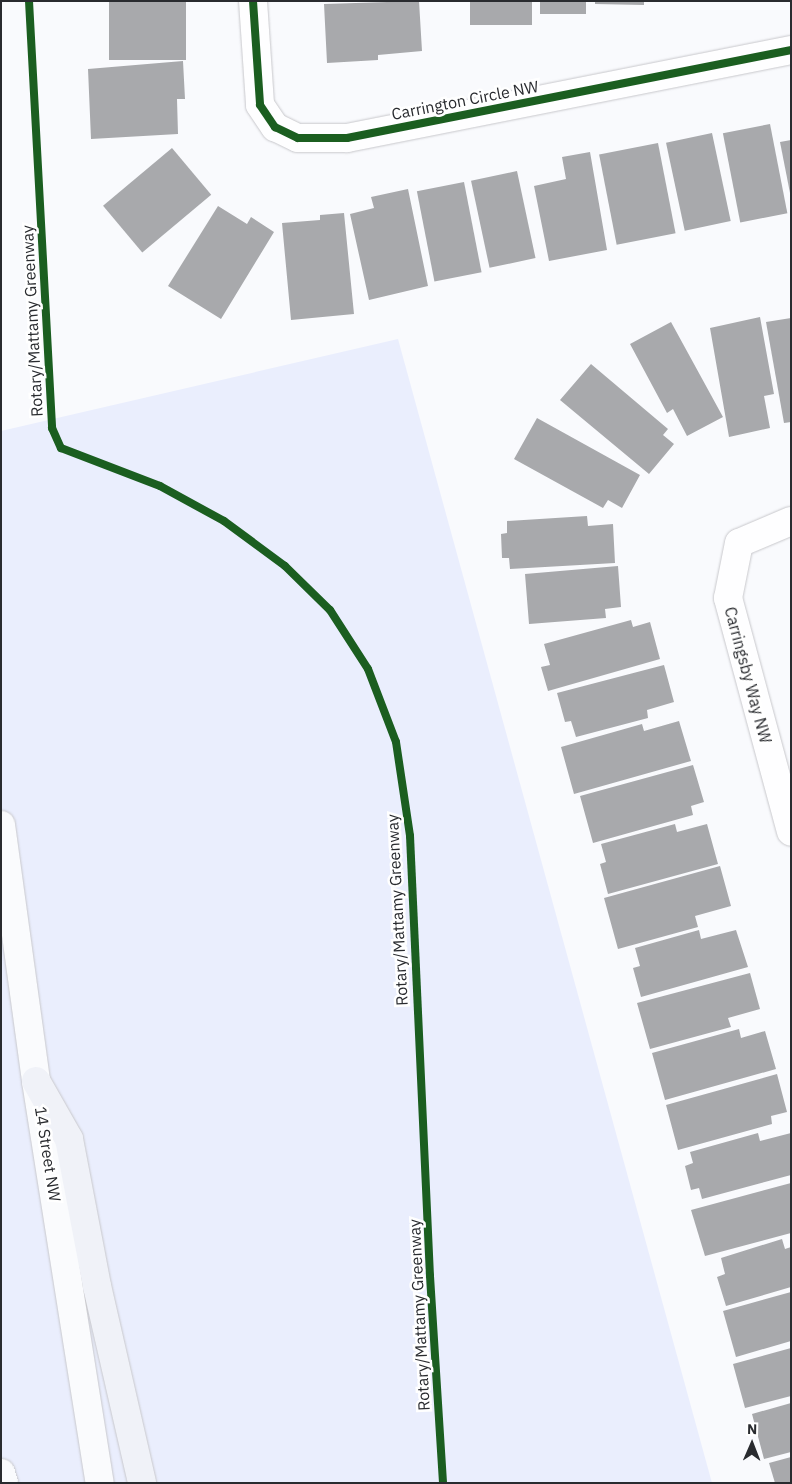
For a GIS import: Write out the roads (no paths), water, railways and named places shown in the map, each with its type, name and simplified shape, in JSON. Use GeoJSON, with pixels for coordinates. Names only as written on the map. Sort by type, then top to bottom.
{"type":"FeatureCollection","features":[{"type":"Feature","properties":{"kind":"highway"},"geometry":{"type":"LineString","coordinates":[[36,1081],[68,1139],[97,1286],[142,1483]]}},
{"type":"Feature","properties":{"kind":"main road","name":"14 Street NW"},"geometry":{"type":"LineString","coordinates":[[1,825],[36,1081],[100,1483]]}},
{"type":"Feature","properties":{"kind":"main road"},"geometry":{"type":"LineString","coordinates":[[1,1473],[4,1483]]}},
{"type":"Feature","properties":{"kind":"street","name":"Carrington Circle NW"},"geometry":{"type":"LineString","coordinates":[[253,1],[260,105],[275,127],[298,138],[346,138],[791,50]]}},
{"type":"Feature","properties":{"kind":"street","name":"Carringsby Way NW"},"geometry":{"type":"LineString","coordinates":[[791,521],[739,543],[728,598],[791,832]]}}]}
